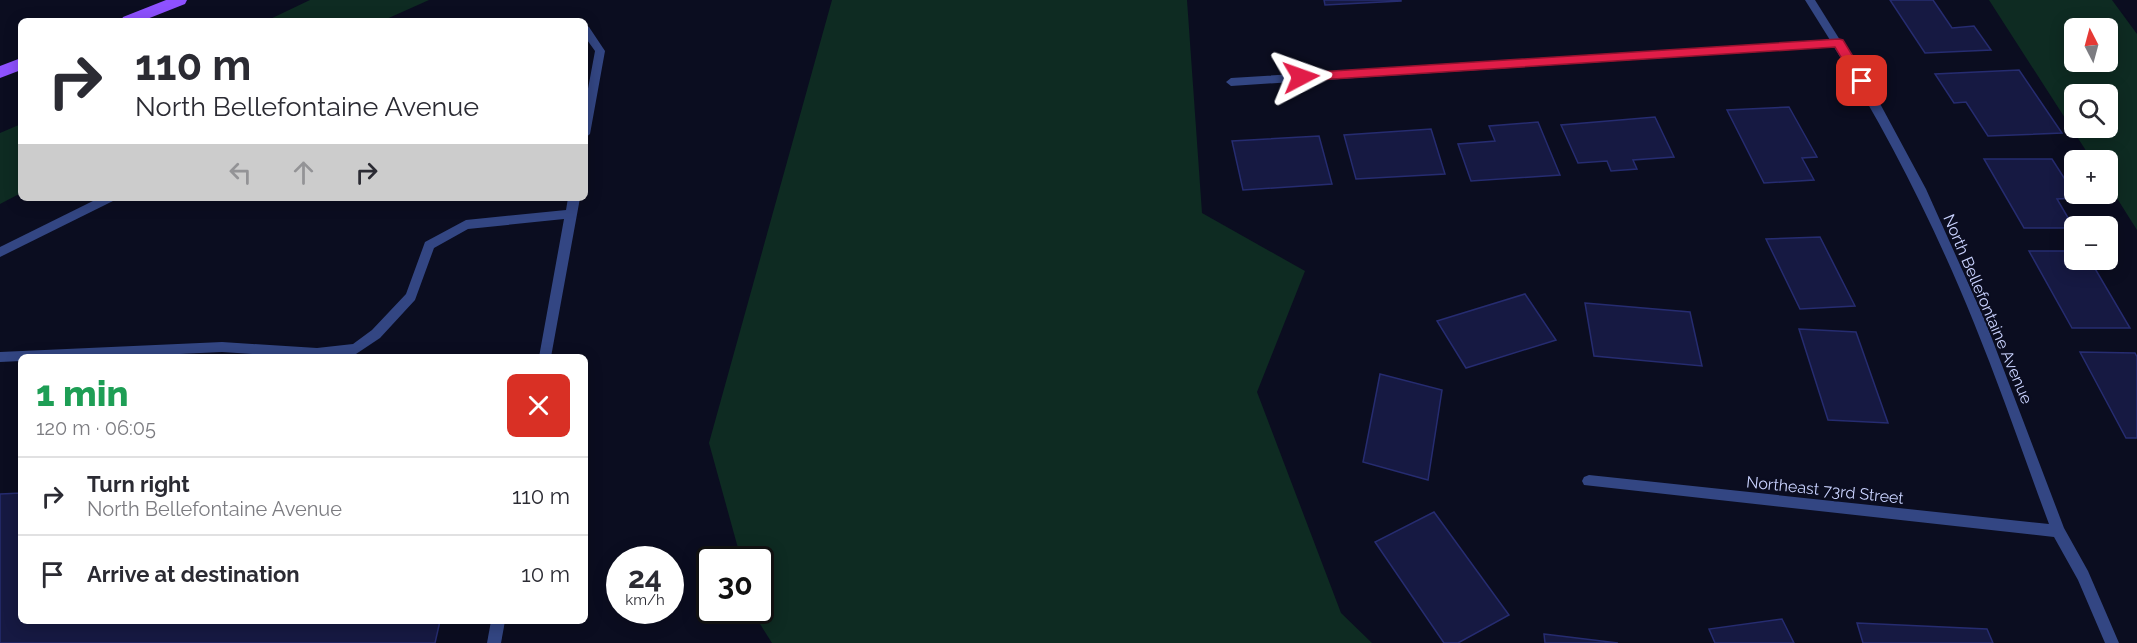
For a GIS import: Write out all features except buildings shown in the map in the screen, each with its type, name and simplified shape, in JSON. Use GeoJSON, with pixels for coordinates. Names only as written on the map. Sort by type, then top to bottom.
{"type":"FeatureCollection","features":[{"type":"Feature","properties":{"kind":"main road"},"geometry":{"type":"LineString","coordinates":[[135,18],[180,0]]}},
{"type":"Feature","properties":{"kind":"main road"},"geometry":{"type":"LineString","coordinates":[[0,72],[18,65]]}},
{"type":"Feature","properties":{"kind":"street","name":"North Bellefontaine Avenue"},"geometry":{"type":"LineString","coordinates":[[1810,0],[1839,43],[1873,101],[1920,189],[1980,323],[2058,531],[2083,576],[2112,643]]}},
{"type":"Feature","properties":{"kind":"street"},"geometry":{"type":"LineString","coordinates":[[588,33],[600,51],[588,118]]}},
{"type":"Feature","properties":{"kind":"street"},"geometry":{"type":"LineString","coordinates":[[1231,82],[1839,43]]}},
{"type":"Feature","properties":{"kind":"street"},"geometry":{"type":"LineString","coordinates":[[0,252],[103,201]]}},
{"type":"Feature","properties":{"kind":"street"},"geometry":{"type":"LineString","coordinates":[[546,354],[573,201]]}},
{"type":"Feature","properties":{"kind":"street"},"geometry":{"type":"LineString","coordinates":[[67,354],[222,347],[317,352],[356,349],[376,334],[411,297],[429,245],[466,225],[571,214]]}},
{"type":"Feature","properties":{"kind":"street"},"geometry":{"type":"LineString","coordinates":[[0,357],[18,356]]}},
{"type":"Feature","properties":{"kind":"street","name":"Northeast 73rd Street"},"geometry":{"type":"LineString","coordinates":[[1589,481],[2058,531]]}},
{"type":"Feature","properties":{"kind":"street"},"geometry":{"type":"LineString","coordinates":[[494,643],[497,624]]}},
{"type":"Feature","properties":{"kind":"green space"},"geometry":{"type":"Polygon","coordinates":[[[310,0],[429,0],[389,18],[272,18],[310,0]]]}},
{"type":"Feature","properties":{"kind":"green space"},"geometry":{"type":"Polygon","coordinates":[[[832,0],[1187,0],[1202,213],[1305,271],[1257,392],[1341,613],[1372,643],[772,643],[760,624],[774,624],[774,546],[737,546],[709,443],[832,0]]]}},
{"type":"Feature","properties":{"kind":"green space"},"geometry":{"type":"Polygon","coordinates":[[[1989,0],[2112,0],[2137,34],[2137,230],[2118,200],[2118,150],[2086,150],[2078,138],[2118,138],[2118,84],[2064,84],[2064,117],[1989,0]]]}},
{"type":"Feature","properties":{"kind":"green space"},"geometry":{"type":"Polygon","coordinates":[[[18,125],[18,195],[0,204],[0,133],[18,125]]]}},
{"type":"Feature","properties":{"kind":"route"},"geometry":{"type":"LineString","coordinates":[[1301,77],[1839,43],[1862,81]]}}]}
